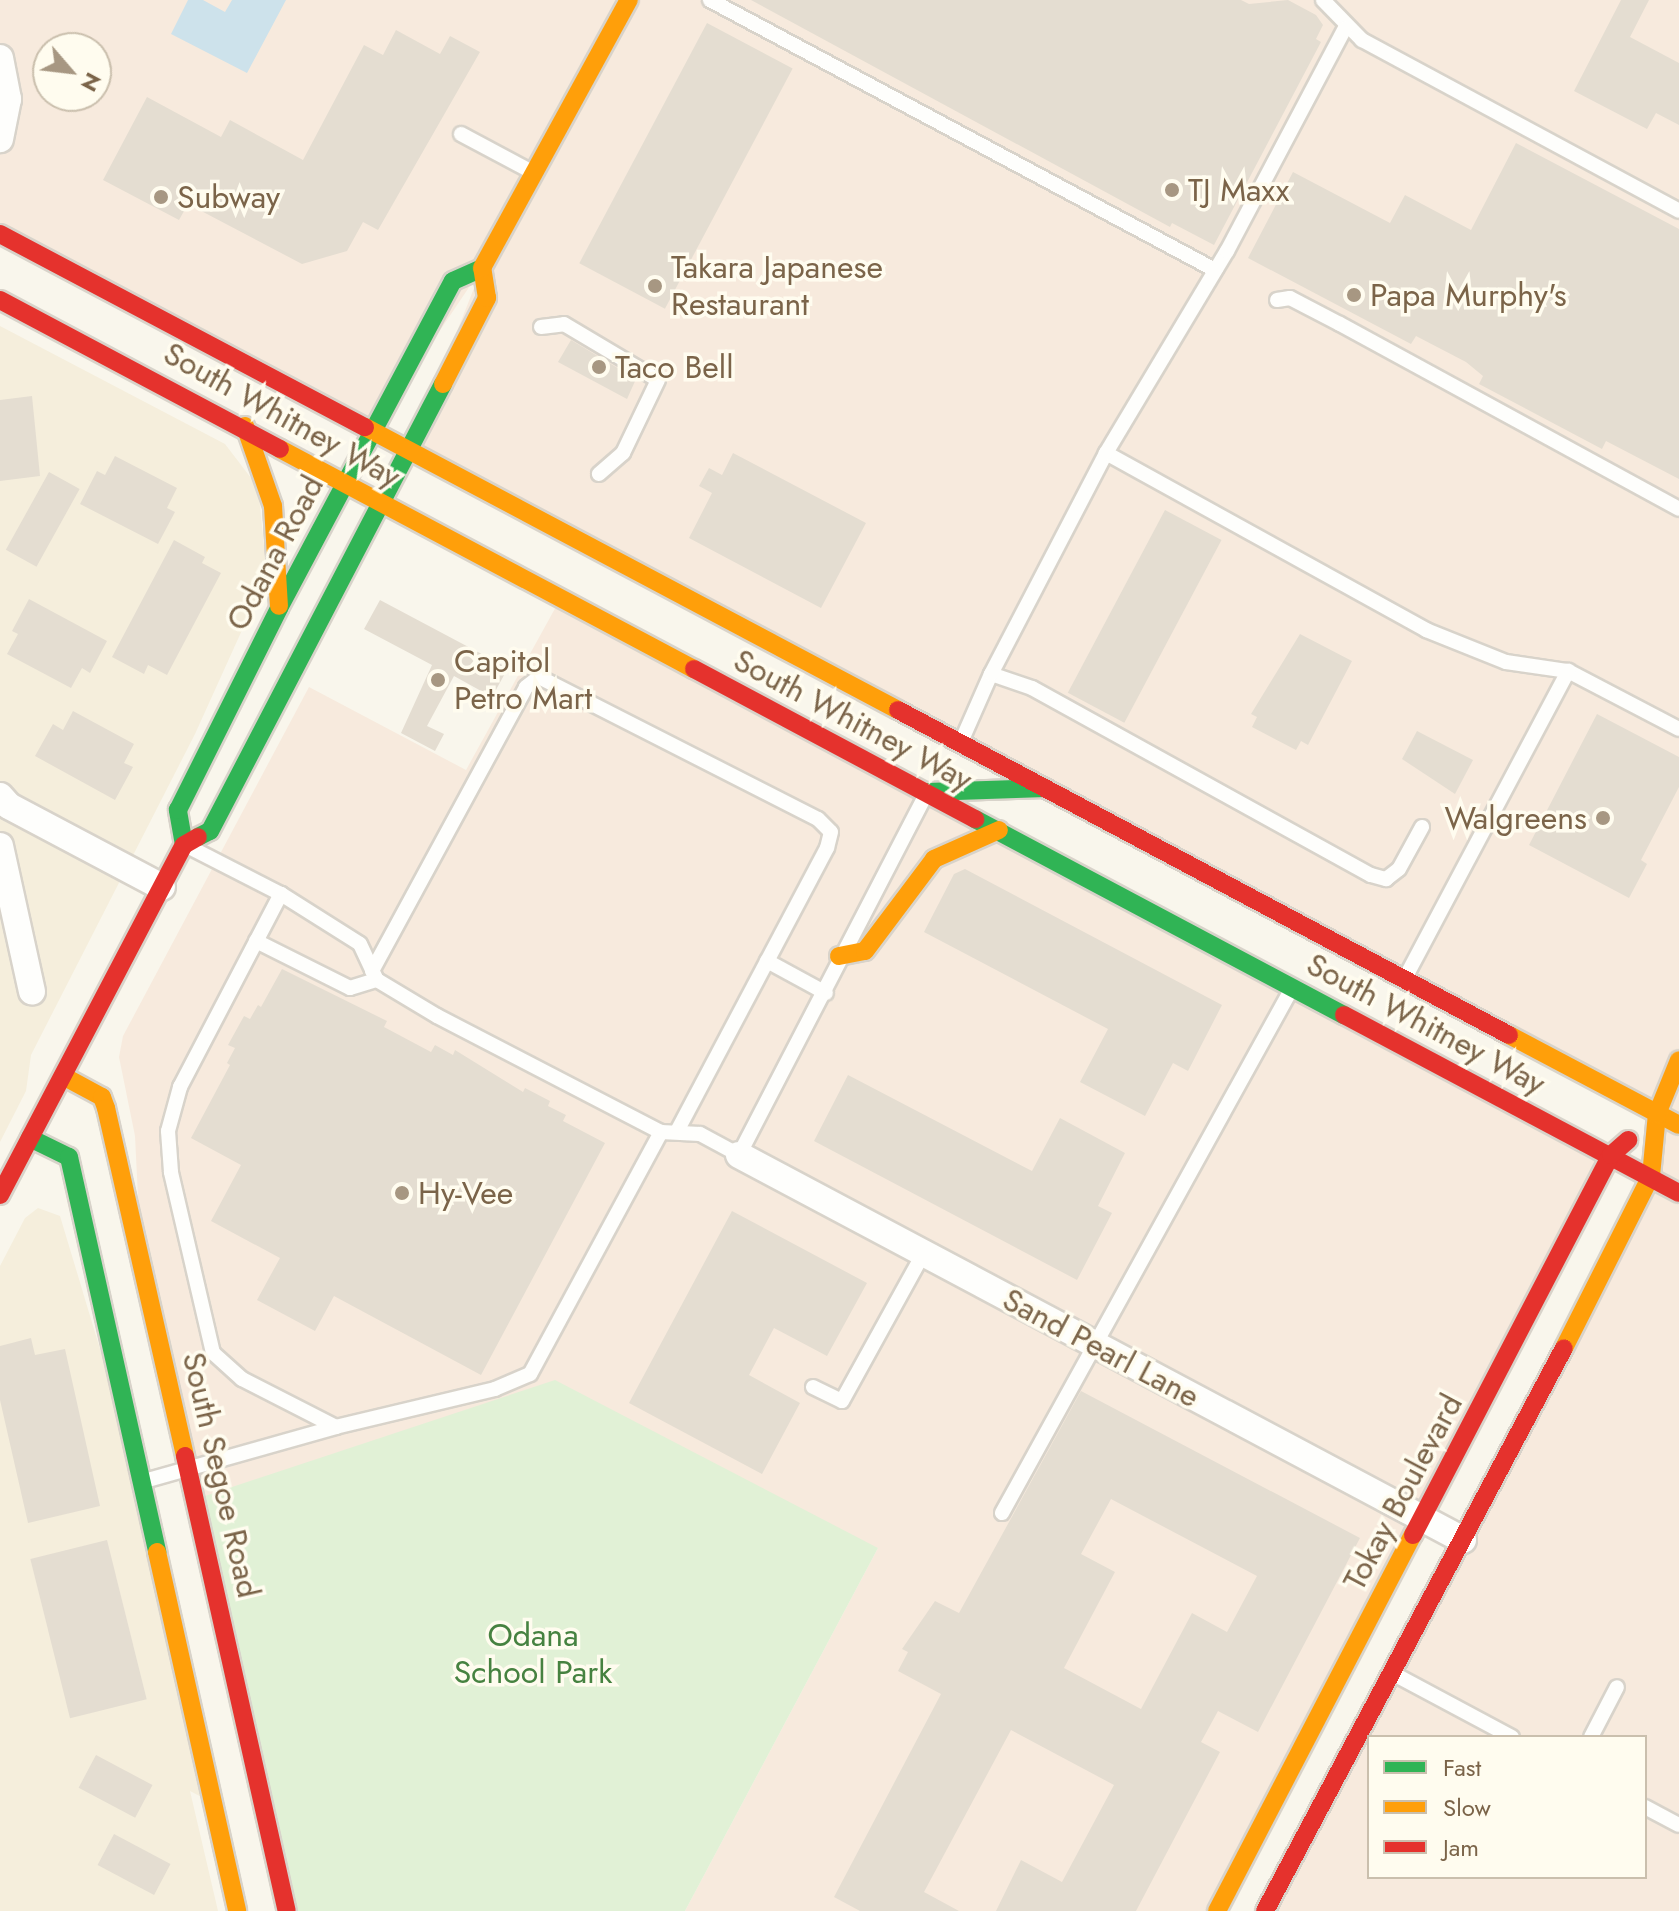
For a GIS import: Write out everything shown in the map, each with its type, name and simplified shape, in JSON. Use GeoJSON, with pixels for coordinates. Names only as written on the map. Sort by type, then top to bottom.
{"type":"FeatureCollection","features":[{"type":"Feature","properties":{"kind":"street","name":"Odana Road"},"geometry":{"type":"LineString","coordinates":[[184,845],[178,810],[279,608],[453,281],[482,268],[629,0]]}},
{"type":"Feature","properties":{"kind":"street"},"geometry":{"type":"LineString","coordinates":[[0,58],[8,99],[0,139]]}},
{"type":"Feature","properties":{"kind":"street","name":"South Whitney Way"},"geometry":{"type":"LineString","coordinates":[[0,234],[1679,1125]]}},
{"type":"Feature","properties":{"kind":"street"},"geometry":{"type":"LineString","coordinates":[[0,1195],[184,845],[210,831],[410,450],[487,298],[482,268]]}},
{"type":"Feature","properties":{"kind":"street","name":"South Whitney Way"},"geometry":{"type":"LineString","coordinates":[[0,300],[245,426],[381,504],[1679,1193]]}},
{"type":"Feature","properties":{"kind":"street"},"geometry":{"type":"LineString","coordinates":[[245,426],[273,506],[279,608]]}},
{"type":"Feature","properties":{"kind":"street"},"geometry":{"type":"LineString","coordinates":[[932,750],[961,743]]}},
{"type":"Feature","properties":{"kind":"street"},"geometry":{"type":"LineString","coordinates":[[873,764],[902,757]]}},
{"type":"Feature","properties":{"kind":"street"},"geometry":{"type":"LineString","coordinates":[[927,792],[1047,788]]}},
{"type":"Feature","properties":{"kind":"street"},"geometry":{"type":"LineString","coordinates":[[0,832],[4,801],[162,887]]}},
{"type":"Feature","properties":{"kind":"street"},"geometry":{"type":"LineString","coordinates":[[839,956],[865,951],[934,859],[999,830]]}},
{"type":"Feature","properties":{"kind":"street"},"geometry":{"type":"LineString","coordinates":[[0,846],[32,992]]}},
{"type":"Feature","properties":{"kind":"street","name":"Tokay Boulevard"},"geometry":{"type":"LineString","coordinates":[[1265,1911],[1463,1540],[1651,1176],[1657,1114],[1679,1060]]}},
{"type":"Feature","properties":{"kind":"street","name":"South Segoe Road"},"geometry":{"type":"LineString","coordinates":[[63,1076],[102,1097],[106,1108],[191,1468],[287,1911]]}},
{"type":"Feature","properties":{"kind":"street","name":"Tokay Boulevard"},"geometry":{"type":"LineString","coordinates":[[1217,1911],[1611,1155],[1657,1114]]}},
{"type":"Feature","properties":{"kind":"street"},"geometry":{"type":"LineString","coordinates":[[30,1138],[69,1157],[237,1911]]}},
{"type":"Feature","properties":{"kind":"street","name":"Sand Pearl Lane"},"geometry":{"type":"LineString","coordinates":[[739,1155],[1463,1540]]}},
{"type":"Feature","properties":{"kind":"lane"},"geometry":{"type":"LineString","coordinates":[[710,0],[1215,270]]}},
{"type":"Feature","properties":{"kind":"lane"},"geometry":{"type":"LineString","coordinates":[[1323,0],[1345,28],[1679,211]]}},
{"type":"Feature","properties":{"kind":"lane"},"geometry":{"type":"LineString","coordinates":[[961,743],[991,674],[1106,453],[1215,270],[1345,28]]}},
{"type":"Feature","properties":{"kind":"lane"},"geometry":{"type":"LineString","coordinates":[[461,134],[535,173]]}},
{"type":"Feature","properties":{"kind":"lane"},"geometry":{"type":"LineString","coordinates":[[1277,300],[1290,298],[1679,509]]}},
{"type":"Feature","properties":{"kind":"lane"},"geometry":{"type":"LineString","coordinates":[[541,327],[564,324],[658,380],[623,453],[599,474]]}},
{"type":"Feature","properties":{"kind":"lane"},"geometry":{"type":"LineString","coordinates":[[1106,453],[1426,630],[1506,662],[1568,671],[1679,729]]}},
{"type":"Feature","properties":{"kind":"lane"},"geometry":{"type":"LineString","coordinates":[[1405,978],[1568,671]]}},
{"type":"Feature","properties":{"kind":"lane"},"geometry":{"type":"LineString","coordinates":[[991,674],[1032,688],[1371,875],[1386,879],[1399,869],[1422,827]]}},
{"type":"Feature","properties":{"kind":"lane"},"geometry":{"type":"LineString","coordinates":[[256,941],[350,988],[374,976],[526,687],[539,677],[827,825],[831,840],[677,1131]]}},
{"type":"Feature","properties":{"kind":"lane"},"geometry":{"type":"LineString","coordinates":[[184,845],[281,894],[360,944],[374,976],[661,1132],[700,1134],[739,1155],[826,993],[839,956],[927,792]]}},
{"type":"Feature","properties":{"kind":"lane"},"geometry":{"type":"LineString","coordinates":[[281,894],[180,1087],[168,1131],[171,1172],[208,1340],[219,1362],[336,1427]]}},
{"type":"Feature","properties":{"kind":"lane"},"geometry":{"type":"LineString","coordinates":[[767,961],[826,993]]}},
{"type":"Feature","properties":{"kind":"lane"},"geometry":{"type":"LineString","coordinates":[[1002,1513],[1292,988]]}},
{"type":"Feature","properties":{"kind":"lane"},"geometry":{"type":"LineString","coordinates":[[140,1482],[336,1427],[495,1389],[530,1374],[661,1132]]}},
{"type":"Feature","properties":{"kind":"lane"},"geometry":{"type":"LineString","coordinates":[[813,1387],[842,1401],[923,1254]]}},
{"type":"Feature","properties":{"kind":"lane"},"geometry":{"type":"LineString","coordinates":[[1391,1673],[1508,1735]]}},
{"type":"Feature","properties":{"kind":"lane"},"geometry":{"type":"LineString","coordinates":[[1592,1735],[1617,1687]]}},
{"type":"Feature","properties":{"kind":"lane"},"geometry":{"type":"LineString","coordinates":[[1647,1808],[1679,1825]]}},
{"type":"Feature","properties":{"kind":"shaded area"},"geometry":{"type":"Polygon","coordinates":[[[0,0],[1679,0],[1679,1911],[1265,1911],[1651,1177],[1651,1107],[410,450],[482,268],[373,430],[0,233],[0,0]]]}},
{"type":"Feature","properties":{"kind":"shaded area"},"geometry":{"type":"Polygon","coordinates":[[[0,326],[225,444],[258,487],[267,575],[195,734],[31,1055],[26,1091],[0,1142],[0,326]]]}},
{"type":"Feature","properties":{"kind":"shaded area"},"geometry":{"type":"Polygon","coordinates":[[[563,594],[1611,1155],[1217,1911],[685,1911],[878,1548],[196,1499],[141,1258],[135,1136],[119,1057],[123,1036],[309,687],[466,770],[563,594]]]}},
{"type":"Feature","properties":{"kind":"shaded area"},"geometry":{"type":"Polygon","coordinates":[[[38,1208],[60,1216],[140,1482],[213,1803],[190,1791],[218,1911],[0,1911],[0,1266],[25,1218],[38,1208]]]}},
{"type":"Feature","properties":{"kind":"green space","name":"Odana School Park"},"geometry":{"type":"Polygon","coordinates":[[[555,1380],[878,1548],[685,1911],[287,1911],[196,1499],[555,1380]]]}},
{"type":"Feature","properties":{"kind":"water"},"geometry":{"type":"Polygon","coordinates":[[[188,0],[203,0],[225,12],[232,0],[286,0],[247,73],[171,34],[188,0]]]}},
{"type":"Feature","properties":{"kind":"building"},"geometry":{"type":"Polygon","coordinates":[[[751,0],[1241,0],[1249,4],[1288,0],[1316,15],[1323,25],[1316,39],[1321,42],[1214,245],[1172,223],[1170,227],[751,0]]]}},
{"type":"Feature","properties":{"kind":"building"},"geometry":{"type":"Polygon","coordinates":[[[1621,0],[1649,0],[1630,37],[1679,63],[1679,125],[1656,113],[1647,129],[1574,91],[1621,0]]]}},
{"type":"Feature","properties":{"kind":"building"},"geometry":{"type":"Polygon","coordinates":[[[707,23],[793,69],[665,309],[579,263],[707,23]]]}},
{"type":"Feature","properties":{"kind":"building"},"geometry":{"type":"Polygon","coordinates":[[[396,30],[440,54],[450,36],[480,52],[378,230],[363,222],[347,251],[302,264],[188,204],[179,220],[103,180],[147,97],[221,137],[230,120],[303,160],[364,45],[383,55],[396,30]]]}},
{"type":"Feature","properties":{"kind":"building"},"geometry":{"type":"Polygon","coordinates":[[[1516,143],[1679,229],[1679,479],[1606,441],[1602,449],[1479,384],[1483,376],[1466,362],[1416,336],[1411,344],[1248,258],[1293,172],[1390,223],[1405,195],[1471,230],[1516,143]]]}},
{"type":"Feature","properties":{"kind":"building","name":"Taco Bell"},"geometry":{"type":"Polygon","coordinates":[[[571,340],[636,379],[627,399],[558,362],[571,340]]]}},
{"type":"Feature","properties":{"kind":"building"},"geometry":{"type":"Polygon","coordinates":[[[32,396],[40,476],[0,481],[0,400],[32,396]]]}},
{"type":"Feature","properties":{"kind":"building"},"geometry":{"type":"Polygon","coordinates":[[[733,453],[866,523],[821,608],[689,538],[712,493],[699,486],[709,468],[722,475],[733,453]]]}},
{"type":"Feature","properties":{"kind":"building"},"geometry":{"type":"Polygon","coordinates":[[[115,456],[177,488],[167,508],[175,512],[158,544],[80,504],[97,471],[105,475],[115,456]]]}},
{"type":"Feature","properties":{"kind":"building"},"geometry":{"type":"Polygon","coordinates":[[[49,472],[80,489],[36,567],[6,550],[49,472]]]}},
{"type":"Feature","properties":{"kind":"building"},"geometry":{"type":"Polygon","coordinates":[[[1165,510],[1222,540],[1124,723],[1068,693],[1165,510]]]}},
{"type":"Feature","properties":{"kind":"building"},"geometry":{"type":"Polygon","coordinates":[[[174,540],[205,557],[202,563],[221,573],[167,675],[148,665],[144,674],[112,657],[174,540]]]}},
{"type":"Feature","properties":{"kind":"building"},"geometry":{"type":"Polygon","coordinates":[[[29,599],[107,641],[90,673],[82,668],[71,688],[7,654],[18,634],[12,631],[29,599]]]}},
{"type":"Feature","properties":{"kind":"building"},"geometry":{"type":"Polygon","coordinates":[[[380,600],[508,668],[492,697],[454,676],[427,726],[444,734],[435,751],[401,733],[432,665],[364,629],[380,600]]]}},
{"type":"Feature","properties":{"kind":"building"},"geometry":{"type":"Polygon","coordinates":[[[1300,634],[1352,661],[1308,745],[1301,741],[1296,750],[1252,727],[1257,717],[1251,714],[1300,634]]]}},
{"type":"Feature","properties":{"kind":"building"},"geometry":{"type":"Polygon","coordinates":[[[73,711],[134,744],[124,763],[133,767],[115,800],[35,756],[53,724],[63,730],[73,711]]]}},
{"type":"Feature","properties":{"kind":"building","name":"Walgreens"},"geometry":{"type":"Polygon","coordinates":[[[1597,714],[1679,757],[1679,787],[1641,860],[1647,864],[1629,898],[1529,845],[1597,714]]]}},
{"type":"Feature","properties":{"kind":"building"},"geometry":{"type":"Polygon","coordinates":[[[1417,731],[1473,760],[1455,794],[1402,759],[1417,731]]]}},
{"type":"Feature","properties":{"kind":"building"},"geometry":{"type":"Polygon","coordinates":[[[965,869],[1222,1005],[1188,1071],[1173,1063],[1145,1116],[1080,1082],[1108,1029],[924,932],[954,874],[965,869]]]}},
{"type":"Feature","properties":{"kind":"building","name":"Hy-Vee"},"geometry":{"type":"Polygon","coordinates":[[[282,969],[387,1021],[384,1027],[431,1052],[435,1045],[453,1055],[455,1050],[523,1092],[525,1088],[550,1101],[548,1106],[566,1115],[563,1121],[605,1143],[481,1375],[334,1296],[315,1331],[257,1300],[280,1258],[211,1221],[241,1165],[191,1138],[230,1065],[227,1063],[235,1048],[228,1045],[244,1016],[250,1019],[258,1005],[261,1007],[282,969]]]}},
{"type":"Feature","properties":{"kind":"building"},"geometry":{"type":"Polygon","coordinates":[[[848,1075],[1032,1171],[1060,1118],[1125,1153],[1098,1206],[1112,1213],[1077,1280],[814,1141],[848,1075]]]}},
{"type":"Feature","properties":{"kind":"building"},"geometry":{"type":"Polygon","coordinates":[[[732,1211],[867,1283],[827,1356],[774,1328],[749,1375],[800,1403],[762,1474],[629,1403],[732,1211]]]}},
{"type":"Feature","properties":{"kind":"building"},"geometry":{"type":"Polygon","coordinates":[[[31,1338],[35,1355],[65,1349],[100,1506],[28,1523],[0,1400],[0,1346],[31,1338]]]}},
{"type":"Feature","properties":{"kind":"building"},"geometry":{"type":"Polygon","coordinates":[[[1081,1391],[1360,1538],[1258,1732],[1218,1711],[1201,1742],[1220,1752],[1136,1911],[996,1911],[1021,1860],[1062,1882],[1114,1785],[1011,1730],[924,1892],[959,1911],[860,1911],[834,1897],[941,1694],[898,1671],[908,1652],[902,1649],[935,1601],[959,1613],[1081,1391]],[[1111,1499],[1081,1554],[1115,1572],[1064,1668],[1141,1709],[1192,1613],[1227,1632],[1257,1576],[1111,1499]]]}},
{"type":"Feature","properties":{"kind":"building"},"geometry":{"type":"Polygon","coordinates":[[[107,1540],[147,1699],[70,1718],[30,1559],[107,1540]]]}},
{"type":"Feature","properties":{"kind":"building"},"geometry":{"type":"Polygon","coordinates":[[[96,1755],[153,1785],[135,1818],[79,1788],[96,1755]]]}},
{"type":"Feature","properties":{"kind":"building"},"geometry":{"type":"Polygon","coordinates":[[[114,1834],[171,1864],[154,1895],[98,1865],[114,1834]]]}},
{"type":"Feature","properties":{"kind":"traffic: fast"},"geometry":{"type":"LineString","coordinates":[[184,845],[178,810],[279,608],[453,281],[482,268]]}},
{"type":"Feature","properties":{"kind":"traffic: fast"},"geometry":{"type":"LineString","coordinates":[[198,837],[210,831],[443,384]]}},
{"type":"Feature","properties":{"kind":"traffic: fast"},"geometry":{"type":"LineString","coordinates":[[929,792],[1044,788]]}},
{"type":"Feature","properties":{"kind":"traffic: fast"},"geometry":{"type":"LineString","coordinates":[[975,819],[1344,1015]]}},
{"type":"Feature","properties":{"kind":"traffic: fast"},"geometry":{"type":"LineString","coordinates":[[30,1138],[69,1157],[157,1552]]}},
{"type":"Feature","properties":{"kind":"traffic: slow"},"geometry":{"type":"LineString","coordinates":[[443,384],[487,298],[482,268],[629,0]]}},
{"type":"Feature","properties":{"kind":"traffic: slow"},"geometry":{"type":"LineString","coordinates":[[245,426],[273,506],[279,606]]}},
{"type":"Feature","properties":{"kind":"traffic: slow"},"geometry":{"type":"LineString","coordinates":[[365,427],[898,710]]}},
{"type":"Feature","properties":{"kind":"traffic: slow"},"geometry":{"type":"LineString","coordinates":[[280,449],[694,669]]}},
{"type":"Feature","properties":{"kind":"traffic: slow"},"geometry":{"type":"LineString","coordinates":[[839,956],[865,951],[934,859],[999,830]]}},
{"type":"Feature","properties":{"kind":"traffic: slow"},"geometry":{"type":"LineString","coordinates":[[1509,1035],[1679,1125]]}},
{"type":"Feature","properties":{"kind":"traffic: slow"},"geometry":{"type":"LineString","coordinates":[[1564,1348],[1651,1176],[1657,1114],[1679,1060]]}},
{"type":"Feature","properties":{"kind":"traffic: slow"},"geometry":{"type":"LineString","coordinates":[[63,1076],[102,1097],[106,1108],[185,1456]]}},
{"type":"Feature","properties":{"kind":"traffic: slow"},"geometry":{"type":"LineString","coordinates":[[1217,1911],[1413,1535]]}},
{"type":"Feature","properties":{"kind":"traffic: slow"},"geometry":{"type":"LineString","coordinates":[[157,1552],[237,1911]]}},
{"type":"Feature","properties":{"kind":"traffic: jam"},"geometry":{"type":"LineString","coordinates":[[0,234],[365,427]]}},
{"type":"Feature","properties":{"kind":"traffic: jam"},"geometry":{"type":"LineString","coordinates":[[0,300],[280,449]]}},
{"type":"Feature","properties":{"kind":"traffic: jam"},"geometry":{"type":"LineString","coordinates":[[694,669],[975,819]]}},
{"type":"Feature","properties":{"kind":"traffic: jam"},"geometry":{"type":"LineString","coordinates":[[898,710],[1509,1035]]}},
{"type":"Feature","properties":{"kind":"traffic: jam"},"geometry":{"type":"LineString","coordinates":[[0,1195],[184,845],[198,837]]}},
{"type":"Feature","properties":{"kind":"traffic: jam"},"geometry":{"type":"LineString","coordinates":[[1344,1015],[1679,1193]]}},
{"type":"Feature","properties":{"kind":"traffic: jam"},"geometry":{"type":"LineString","coordinates":[[1413,1535],[1611,1155],[1628,1140]]}},
{"type":"Feature","properties":{"kind":"traffic: jam"},"geometry":{"type":"LineString","coordinates":[[1265,1911],[1564,1348]]}},
{"type":"Feature","properties":{"kind":"traffic: jam"},"geometry":{"type":"LineString","coordinates":[[185,1456],[287,1911]]}},
{"type":"Feature","properties":{"kind":"place","name":"TJ Maxx"},"geometry":{"type":"Point","coordinates":[1172,190]}},
{"type":"Feature","properties":{"kind":"place","name":"Subway"},"geometry":{"type":"Point","coordinates":[161,197]}},
{"type":"Feature","properties":{"kind":"place","name":"Takara Japanese Restaurant"},"geometry":{"type":"Point","coordinates":[655,286]}},
{"type":"Feature","properties":{"kind":"place","name":"Papa Murphy's"},"geometry":{"type":"Point","coordinates":[1354,295]}},
{"type":"Feature","properties":{"kind":"place","name":"Taco Bell"},"geometry":{"type":"Point","coordinates":[599,367]}},
{"type":"Feature","properties":{"kind":"place","name":"Capitol Petro Mart"},"geometry":{"type":"Point","coordinates":[438,680]}},
{"type":"Feature","properties":{"kind":"place","name":"Walgreens"},"geometry":{"type":"Point","coordinates":[1603,818]}},
{"type":"Feature","properties":{"kind":"place","name":"Hy-Vee"},"geometry":{"type":"Point","coordinates":[402,1193]}}]}
